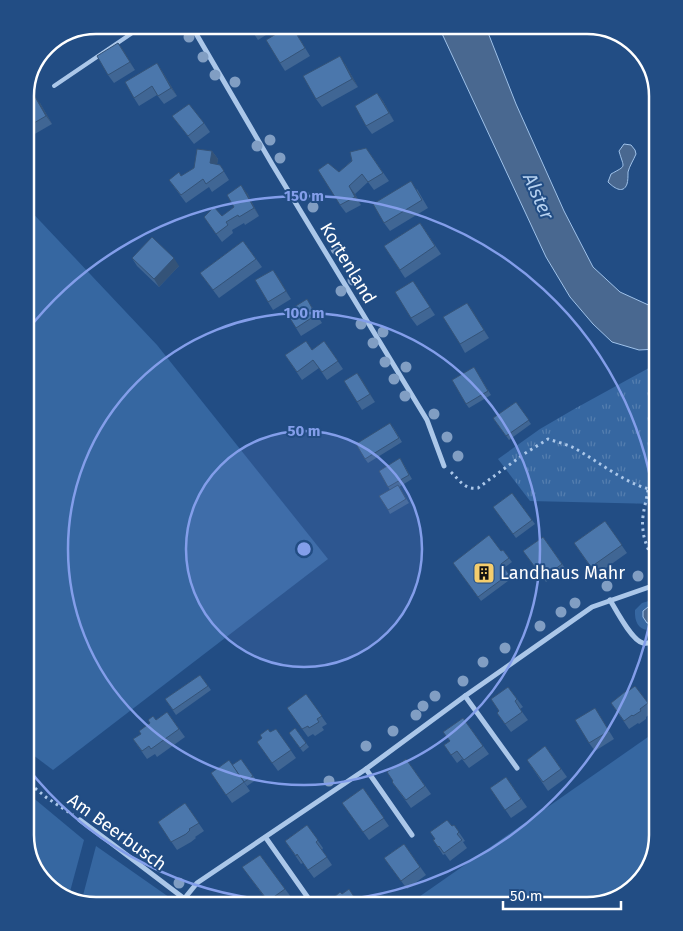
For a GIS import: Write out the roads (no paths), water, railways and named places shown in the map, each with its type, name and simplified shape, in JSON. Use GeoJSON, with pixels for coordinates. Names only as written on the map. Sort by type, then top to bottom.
{"type":"FeatureCollection","features":[{"type":"Feature","properties":{"kind":"street","name":"Kortenland"},"geometry":{"type":"LineString","coordinates":[[196,34],[272,164],[427,420],[444,466]]}},
{"type":"Feature","properties":{"kind":"street"},"geometry":{"type":"LineString","coordinates":[[186,897],[197,883],[366,769],[465,696],[592,607],[649,587]]}},
{"type":"Feature","properties":{"kind":"street"},"geometry":{"type":"LineString","coordinates":[[610,600],[634,638],[642,643],[649,643]]}},
{"type":"Feature","properties":{"kind":"street"},"geometry":{"type":"LineString","coordinates":[[465,696],[516,768]]}},
{"type":"Feature","properties":{"kind":"street"},"geometry":{"type":"LineString","coordinates":[[366,769],[412,835]]}},
{"type":"Feature","properties":{"kind":"street","name":"Am Beerbusch"},"geometry":{"type":"LineString","coordinates":[[80,820],[181,897]]}},
{"type":"Feature","properties":{"kind":"street"},"geometry":{"type":"LineString","coordinates":[[266,838],[307,897]]}},
{"type":"Feature","properties":{"kind":"lane"},"geometry":{"type":"LineString","coordinates":[[54,86],[131,34]]}},
{"type":"Feature","properties":{"kind":"water","name":"Alster"},"geometry":{"type":"Polygon","coordinates":[[[442,34],[489,34],[516,104],[564,211],[593,267],[620,292],[649,305],[649,349],[639,350],[612,342],[593,324],[570,297],[546,257],[442,34]]]}},
{"type":"Feature","properties":{"kind":"water"},"geometry":{"type":"Polygon","coordinates":[[[624,144],[631,145],[636,154],[629,170],[627,184],[621,190],[608,182],[611,174],[623,166],[619,151],[624,144]]]}},
{"type":"Feature","properties":{"kind":"water"},"geometry":{"type":"Polygon","coordinates":[[[648,607],[649,623],[647,623],[643,617],[643,611],[648,607]]]}},
{"type":"Feature","properties":{"kind":"place","name":"Landhaus Mahr"},"geometry":{"type":"Point","coordinates":[484,573]}}]}
